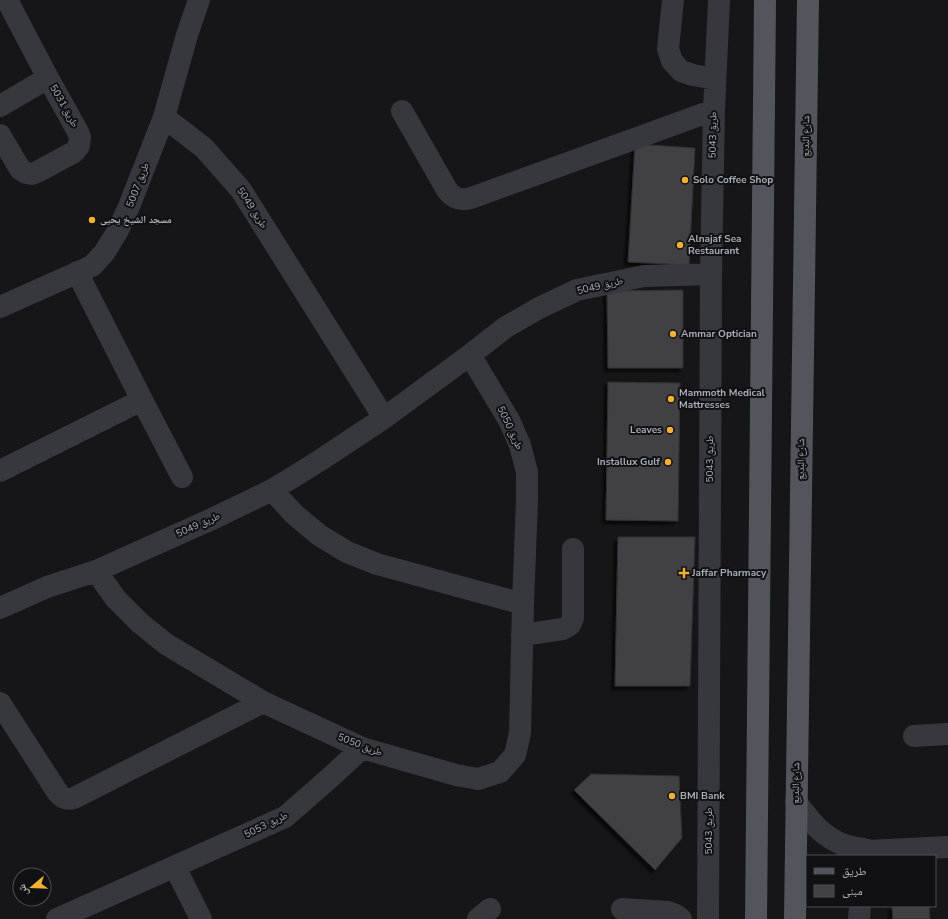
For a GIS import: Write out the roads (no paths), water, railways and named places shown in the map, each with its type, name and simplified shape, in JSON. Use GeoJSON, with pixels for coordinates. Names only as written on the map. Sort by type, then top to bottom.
{"type":"FeatureCollection","features":[{"type":"Feature","properties":{"kind":"main road"},"geometry":{"type":"LineString","coordinates":[[756,919],[765,0]]}},
{"type":"Feature","properties":{"kind":"main road","name":"شارع البديع"},"geometry":{"type":"LineString","coordinates":[[795,914],[808,0]]}},
{"type":"Feature","properties":{"kind":"street","name":"طريق 5031"},"geometry":{"type":"LineString","coordinates":[[0,135],[20,169],[26,173],[32,174],[74,152],[79,146],[80,137],[8,0]]}},
{"type":"Feature","properties":{"kind":"street","name":"طريق 5007"},"geometry":{"type":"LineString","coordinates":[[0,307],[92,266],[104,253],[117,232],[128,209],[164,117],[199,0]]}},
{"type":"Feature","properties":{"kind":"street"},"geometry":{"type":"LineString","coordinates":[[673,0],[668,49],[672,61],[681,70],[693,75],[715,79]]}},
{"type":"Feature","properties":{"kind":"street","name":"طريق 5043"},"geometry":{"type":"LineString","coordinates":[[707,918],[711,274],[714,110],[719,0]]}},
{"type":"Feature","properties":{"kind":"street","name":"طريق 5031"},"geometry":{"type":"LineString","coordinates":[[0,106],[48,78]]}},
{"type":"Feature","properties":{"kind":"street"},"geometry":{"type":"LineString","coordinates":[[402,111],[447,190],[455,198],[466,199],[714,110]]}},
{"type":"Feature","properties":{"kind":"street","name":"طريق 5049"},"geometry":{"type":"LineString","coordinates":[[164,117],[204,148],[241,190],[384,418]]}},
{"type":"Feature","properties":{"kind":"street"},"geometry":{"type":"LineString","coordinates":[[77,272],[182,477]]}},
{"type":"Feature","properties":{"kind":"street","name":"طريق 5049"},"geometry":{"type":"LineString","coordinates":[[0,608],[47,587],[96,571],[219,516],[272,490],[384,418],[506,327],[539,308],[577,290],[644,276],[711,274]]}},
{"type":"Feature","properties":{"kind":"street","name":"طريق 5050"},"geometry":{"type":"LineString","coordinates":[[96,571],[116,599],[140,623],[166,644],[263,702],[362,748],[456,775],[478,779],[500,772],[515,756],[520,734],[527,500],[526,472],[520,445],[509,420],[470,355]]}},
{"type":"Feature","properties":{"kind":"street"},"geometry":{"type":"LineString","coordinates":[[0,471],[142,400]]}},
{"type":"Feature","properties":{"kind":"street"},"geometry":{"type":"LineString","coordinates":[[272,490],[304,523],[319,535],[347,552],[377,564],[523,604]]}},
{"type":"Feature","properties":{"kind":"street"},"geometry":{"type":"LineString","coordinates":[[522,635],[563,629],[570,625],[573,618],[573,549]]}},
{"type":"Feature","properties":{"kind":"street"},"geometry":{"type":"LineString","coordinates":[[0,703],[58,794],[66,799],[74,798],[263,702]]}},
{"type":"Feature","properties":{"kind":"street"},"geometry":{"type":"LineString","coordinates":[[914,736],[948,734]]}},
{"type":"Feature","properties":{"kind":"street","name":"طريق 5053"},"geometry":{"type":"LineString","coordinates":[[57,919],[285,817],[362,748]]}},
{"type":"Feature","properties":{"kind":"street"},"geometry":{"type":"LineString","coordinates":[[796,802],[819,830],[830,838],[868,853]]}},
{"type":"Feature","properties":{"kind":"street"},"geometry":{"type":"LineString","coordinates":[[854,855],[948,847]]}},
{"type":"Feature","properties":{"kind":"street"},"geometry":{"type":"LineString","coordinates":[[175,867],[202,919]]}},
{"type":"Feature","properties":{"kind":"street"},"geometry":{"type":"LineString","coordinates":[[795,914],[806,891]]}},
{"type":"Feature","properties":{"kind":"street"},"geometry":{"type":"LineString","coordinates":[[859,919],[860,907]]}},
{"type":"Feature","properties":{"kind":"street"},"geometry":{"type":"LineString","coordinates":[[622,909],[668,912],[676,914],[681,919]]}},
{"type":"Feature","properties":{"kind":"place","name":"Solo Coffee Shop"},"geometry":{"type":"Point","coordinates":[685,180]}},
{"type":"Feature","properties":{"kind":"place","name":"مسجد الشيخ يحيى"},"geometry":{"type":"Point","coordinates":[92,220]}},
{"type":"Feature","properties":{"kind":"place","name":"Alnajaf Sea Restaurant"},"geometry":{"type":"Point","coordinates":[680,245]}},
{"type":"Feature","properties":{"kind":"place","name":"Ammar Optician"},"geometry":{"type":"Point","coordinates":[673,334]}},
{"type":"Feature","properties":{"kind":"place","name":"Mammoth Medical Mattresses"},"geometry":{"type":"Point","coordinates":[671,399]}},
{"type":"Feature","properties":{"kind":"place","name":"Leaves"},"geometry":{"type":"Point","coordinates":[670,430]}},
{"type":"Feature","properties":{"kind":"place","name":"Installux Gulf"},"geometry":{"type":"Point","coordinates":[668,462]}},
{"type":"Feature","properties":{"kind":"place","name":"Jaffar Pharmacy"},"geometry":{"type":"Point","coordinates":[684,573]}},
{"type":"Feature","properties":{"kind":"place","name":"BMI Bank"},"geometry":{"type":"Point","coordinates":[672,796]}}]}
